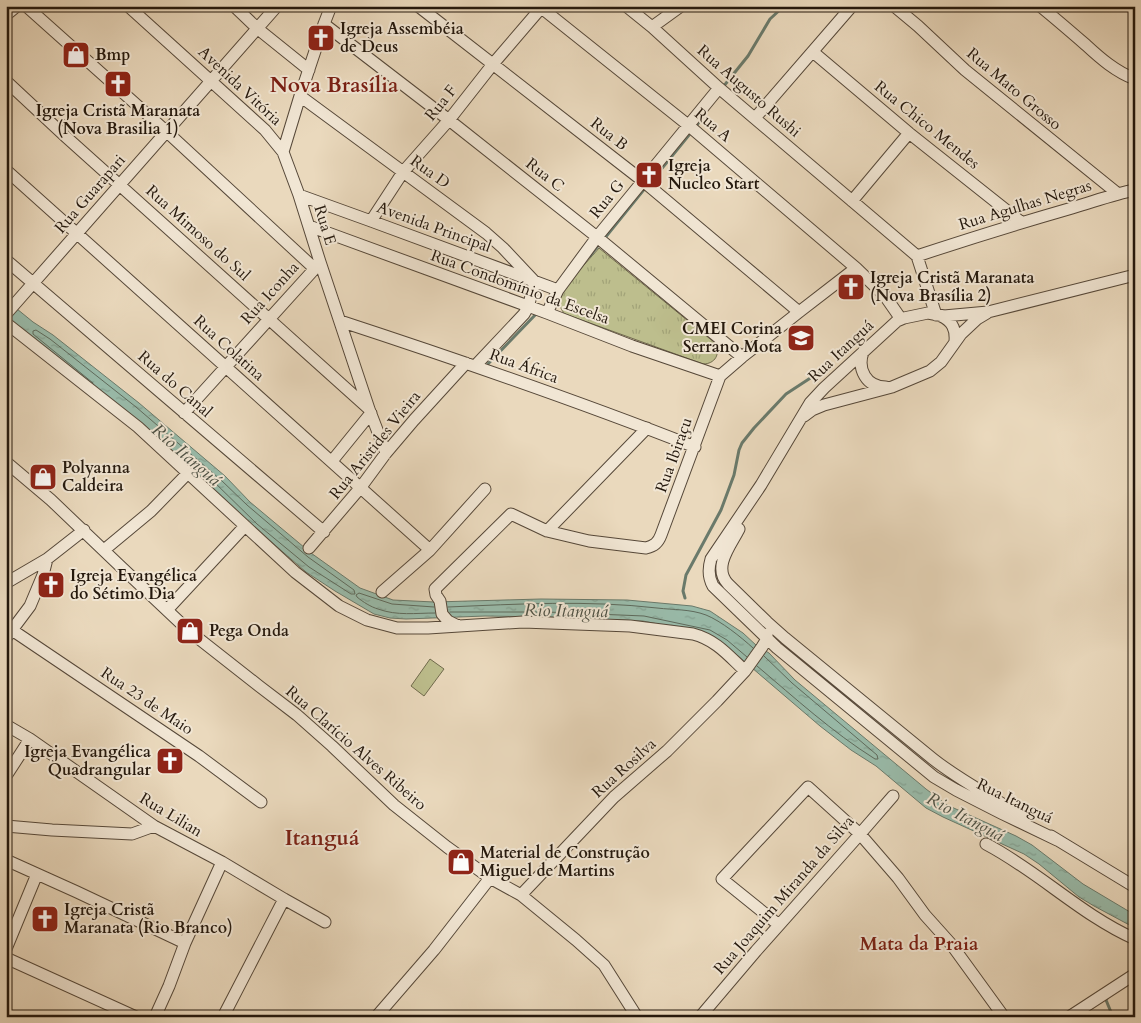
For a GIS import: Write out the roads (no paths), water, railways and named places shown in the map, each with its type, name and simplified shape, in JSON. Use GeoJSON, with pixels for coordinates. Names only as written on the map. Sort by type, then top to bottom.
{"type":"FeatureCollection","features":[{"type":"Feature","properties":{"kind":"street"},"geometry":{"type":"LineString","coordinates":[[6,15],[17,6]]}},
{"type":"Feature","properties":{"kind":"street"},"geometry":{"type":"LineString","coordinates":[[26,6],[317,265]]}},
{"type":"Feature","properties":{"kind":"street","name":"Avenida Vitória"},"geometry":{"type":"LineString","coordinates":[[128,6],[265,130],[283,152]]}},
{"type":"Feature","properties":{"kind":"street"},"geometry":{"type":"LineString","coordinates":[[234,6],[258,29],[309,70]]}},
{"type":"Feature","properties":{"kind":"street","name":"Rua Guarapari"},"geometry":{"type":"LineString","coordinates":[[9,310],[277,6]]}},
{"type":"Feature","properties":{"kind":"street"},"geometry":{"type":"LineString","coordinates":[[283,152],[331,6]]}},
{"type":"Feature","properties":{"kind":"street","name":"Rua B"},"geometry":{"type":"LineString","coordinates":[[418,6],[643,181],[799,312]]}},
{"type":"Feature","properties":{"kind":"street","name":"Rua Augusto Rushi"},"geometry":{"type":"LineString","coordinates":[[626,6],[719,88],[852,200],[921,255]]}},
{"type":"Feature","properties":{"kind":"street"},"geometry":{"type":"LineString","coordinates":[[652,28],[681,6]]}},
{"type":"Feature","properties":{"kind":"street"},"geometry":{"type":"LineString","coordinates":[[755,118],[852,6]]}},
{"type":"Feature","properties":{"kind":"street","name":"Rua Mato Grosso"},"geometry":{"type":"LineString","coordinates":[[894,6],[965,70],[1117,193]]}},
{"type":"Feature","properties":{"kind":"street"},"geometry":{"type":"LineString","coordinates":[[1040,6],[1098,56],[1114,68],[1135,79]]}},
{"type":"Feature","properties":{"kind":"street","name":"Rua F"},"geometry":{"type":"LineString","coordinates":[[371,221],[403,172],[449,120],[540,7]]}},
{"type":"Feature","properties":{"kind":"street","name":"Rua A"},"geometry":{"type":"LineString","coordinates":[[540,7],[688,125],[856,268],[885,296],[900,319]]}},
{"type":"Feature","properties":{"kind":"street","name":"Rua C"},"geometry":{"type":"LineString","coordinates":[[324,24],[597,237],[742,357]]}},
{"type":"Feature","properties":{"kind":"street","name":"Rua Chico Mendes"},"geometry":{"type":"LineString","coordinates":[[813,52],[909,133],[1021,222]]}},
{"type":"Feature","properties":{"kind":"street","name":"Rua Mimoso do Sul"},"geometry":{"type":"LineString","coordinates":[[6,81],[370,411]]}},
{"type":"Feature","properties":{"kind":"street","name":"Rua G"},"geometry":{"type":"LineString","coordinates":[[547,313],[558,290],[597,237],[719,88]]}},
{"type":"Feature","properties":{"kind":"street","name":"Rua D"},"geometry":{"type":"LineString","coordinates":[[300,96],[486,234],[503,248],[535,282]]}},
{"type":"Feature","properties":{"kind":"street"},"geometry":{"type":"LineString","coordinates":[[852,200],[909,133]]}},
{"type":"Feature","properties":{"kind":"street","name":"Rua E"},"geometry":{"type":"LineString","coordinates":[[283,152],[309,226],[317,265],[340,322],[386,453]]}},
{"type":"Feature","properties":{"kind":"street","name":"Rua Colatina"},"geometry":{"type":"LineString","coordinates":[[6,170],[430,550]]}},
{"type":"Feature","properties":{"kind":"street","name":"Rua Agulhas Negras"},"geometry":{"type":"LineString","coordinates":[[921,255],[1021,222],[1117,193],[1135,190]]}},
{"type":"Feature","properties":{"kind":"street","name":"Avenida Principal"},"geometry":{"type":"LineString","coordinates":[[299,195],[558,290]]}},
{"type":"Feature","properties":{"kind":"street","name":"Rua Condomínio da Escelsa"},"geometry":{"type":"LineString","coordinates":[[309,226],[632,346],[720,376]]}},
{"type":"Feature","properties":{"kind":"street"},"geometry":{"type":"LineString","coordinates":[[921,255],[938,315],[948,320],[954,327],[955,341]]}},
{"type":"Feature","properties":{"kind":"street","name":"Rua do Canal"},"geometry":{"type":"LineString","coordinates":[[6,260],[324,532]]}},
{"type":"Feature","properties":{"kind":"street","name":"Rua Iconha"},"geometry":{"type":"LineString","coordinates":[[184,413],[317,265]]}},
{"type":"Feature","properties":{"kind":"street"},"geometry":{"type":"LineString","coordinates":[[720,376],[856,268]]}},
{"type":"Feature","properties":{"kind":"street"},"geometry":{"type":"LineString","coordinates":[[988,312],[1135,275]]}},
{"type":"Feature","properties":{"kind":"street"},"geometry":{"type":"LineString","coordinates":[[528,307],[535,282]]}},
{"type":"Feature","properties":{"kind":"street","name":"Rua Aristides Vieira"},"geometry":{"type":"LineString","coordinates":[[309,548],[361,488],[386,453],[414,420],[524,314],[528,307]]}},
{"type":"Feature","properties":{"kind":"street","name":"Rua Itanguá"},"geometry":{"type":"LineString","coordinates":[[988,312],[938,315],[924,313],[900,319],[816,396],[711,559],[710,581],[765,643],[796,664],[944,783],[1057,840]]}},
{"type":"Feature","properties":{"kind":"street","name":"Rua Itanguá"},"geometry":{"type":"LineString","coordinates":[[801,419],[812,410],[824,405],[892,386],[922,375],[937,366],[967,328],[988,312]]}},
{"type":"Feature","properties":{"kind":"street","name":"Rua África"},"geometry":{"type":"LineString","coordinates":[[340,322],[471,364],[695,447]]}},
{"type":"Feature","properties":{"kind":"street"},"geometry":{"type":"LineString","coordinates":[[6,323],[138,427],[295,572],[339,606],[367,620],[397,628],[523,622],[630,626],[702,636],[715,643],[746,668]]}},
{"type":"Feature","properties":{"kind":"street"},"geometry":{"type":"LineString","coordinates":[[863,352],[861,366],[867,380],[876,386],[892,386]]}},
{"type":"Feature","properties":{"kind":"street","name":"Rua Ibiraçu"},"geometry":{"type":"LineString","coordinates":[[547,532],[589,542],[646,548],[656,544],[695,447],[720,376]]}},
{"type":"Feature","properties":{"kind":"street"},"geometry":{"type":"LineString","coordinates":[[332,462],[370,411]]}},
{"type":"Feature","properties":{"kind":"street"},"geometry":{"type":"LineString","coordinates":[[458,626],[448,621],[442,614],[440,601],[435,589],[511,514],[547,532],[647,428]]}},
{"type":"Feature","properties":{"kind":"street","name":"Rua Clarício Alves Ribeiro"},"geometry":{"type":"LineString","coordinates":[[6,462],[84,530],[204,643],[297,715],[394,805],[490,878],[522,895],[604,965],[637,1017]]}},
{"type":"Feature","properties":{"kind":"street"},"geometry":{"type":"LineString","coordinates":[[104,550],[151,511],[188,473]]}},
{"type":"Feature","properties":{"kind":"street","name":"Rua Itanguá"},"geometry":{"type":"LineString","coordinates":[[761,484],[724,558],[721,568],[725,581],[767,622],[823,670],[941,766],[1057,840]]}},
{"type":"Feature","properties":{"kind":"street"},"geometry":{"type":"LineString","coordinates":[[382,592],[430,550],[485,489]]}},
{"type":"Feature","properties":{"kind":"street"},"geometry":{"type":"LineString","coordinates":[[167,610],[244,526]]}},
{"type":"Feature","properties":{"kind":"street"},"geometry":{"type":"LineString","coordinates":[[7,580],[47,559],[84,530]]}},
{"type":"Feature","properties":{"kind":"street"},"geometry":{"type":"LineString","coordinates":[[9,634],[30,606],[43,575],[47,559]]}},
{"type":"Feature","properties":{"kind":"street"},"geometry":{"type":"LineString","coordinates":[[765,643],[767,622]]}},
{"type":"Feature","properties":{"kind":"street","name":"Rua 23 de Maio"},"geometry":{"type":"LineString","coordinates":[[9,634],[199,756],[261,802]]}},
{"type":"Feature","properties":{"kind":"street","name":"Rua Rosilva"},"geometry":{"type":"LineString","coordinates":[[522,895],[614,797],[667,751],[717,701],[765,643]]}},
{"type":"Feature","properties":{"kind":"street","name":"Rua Lilian"},"geometry":{"type":"LineString","coordinates":[[6,725],[30,739],[154,826],[222,862],[326,922]]}},
{"type":"Feature","properties":{"kind":"street"},"geometry":{"type":"LineString","coordinates":[[6,776],[30,739]]}},
{"type":"Feature","properties":{"kind":"street"},"geometry":{"type":"LineString","coordinates":[[779,925],[722,879],[808,788],[860,834],[898,878],[925,915],[951,944],[1004,1017]]}},
{"type":"Feature","properties":{"kind":"street","name":"Rua Joaquim Miranda da Silva"},"geometry":{"type":"LineString","coordinates":[[700,1017],[893,796]]}},
{"type":"Feature","properties":{"kind":"street"},"geometry":{"type":"LineString","coordinates":[[6,826],[132,834],[154,826]]}},
{"type":"Feature","properties":{"kind":"street"},"geometry":{"type":"LineString","coordinates":[[1057,840],[1135,887]]}},
{"type":"Feature","properties":{"kind":"street"},"geometry":{"type":"LineString","coordinates":[[986,844],[1012,858],[1082,908],[1135,940]]}},
{"type":"Feature","properties":{"kind":"street"},"geometry":{"type":"LineString","coordinates":[[6,860],[185,943]]}},
{"type":"Feature","properties":{"kind":"street"},"geometry":{"type":"LineString","coordinates":[[155,1017],[185,943],[222,862]]}},
{"type":"Feature","properties":{"kind":"street"},"geometry":{"type":"LineString","coordinates":[[6,949],[37,874]]}},
{"type":"Feature","properties":{"kind":"street"},"geometry":{"type":"LineString","coordinates":[[376,1017],[434,950],[490,878]]}},
{"type":"Feature","properties":{"kind":"street"},"geometry":{"type":"LineString","coordinates":[[223,1017],[284,899]]}},
{"type":"Feature","properties":{"kind":"street"},"geometry":{"type":"LineString","coordinates":[[6,958],[136,1017]]}},
{"type":"Feature","properties":{"kind":"street"},"geometry":{"type":"LineString","coordinates":[[1069,1017],[1135,974]]}},
{"type":"Feature","properties":{"kind":"water","name":"Rio Itanguá"},"geometry":{"type":"Polygon","coordinates":[[[6,300],[139,403],[225,476],[250,502],[311,553],[360,588],[393,600],[434,602],[541,599],[627,600],[692,606],[710,611],[769,653],[795,680],[947,805],[1032,845],[1083,884],[1135,915],[1135,928],[1079,897],[1024,854],[926,808],[876,766],[851,750],[820,726],[724,644],[708,634],[643,621],[485,616],[406,619],[374,614],[306,572],[207,483],[184,467],[6,321],[6,300]]]}},
{"type":"Feature","properties":{"kind":"waterway"},"geometry":{"type":"LineString","coordinates":[[723,87],[748,56],[770,19],[784,6]]}},
{"type":"Feature","properties":{"kind":"waterway"},"geometry":{"type":"LineString","coordinates":[[695,128],[704,115]]}},
{"type":"Feature","properties":{"kind":"waterway"},"geometry":{"type":"LineString","coordinates":[[650,183],[689,135]]}},
{"type":"Feature","properties":{"kind":"waterway"},"geometry":{"type":"LineString","coordinates":[[604,239],[646,187]]}},
{"type":"Feature","properties":{"kind":"waterway"},"geometry":{"type":"LineString","coordinates":[[590,256],[600,243]]}},
{"type":"Feature","properties":{"kind":"waterway"},"geometry":{"type":"LineString","coordinates":[[485,367],[538,312]]}},
{"type":"Feature","properties":{"kind":"waterway"},"geometry":{"type":"LineString","coordinates":[[685,598],[683,591],[686,575],[721,510],[734,475],[742,443],[786,394],[815,375],[828,370]]}},
{"type":"Feature","properties":{"kind":"waterway"},"geometry":{"type":"LineString","coordinates":[[1108,997],[1106,1000],[1113,1017]]}},
{"type":"Feature","properties":{"kind":"place","name":"Igreja Assembéia de Deus"},"geometry":{"type":"Point","coordinates":[321,38]}},
{"type":"Feature","properties":{"kind":"place","name":"Bmp"},"geometry":{"type":"Point","coordinates":[76,55]}},
{"type":"Feature","properties":{"kind":"place","name":"Igreja Cristã Maranata (Nova Brasilia 1)"},"geometry":{"type":"Point","coordinates":[118,84]}},
{"type":"Feature","properties":{"kind":"place","name":"Igreja Nucleo Start"},"geometry":{"type":"Point","coordinates":[649,175]}},
{"type":"Feature","properties":{"kind":"place","name":"Igreja Cristã Maranata (Nova Brasília 2)"},"geometry":{"type":"Point","coordinates":[851,287]}},
{"type":"Feature","properties":{"kind":"place","name":"CMEI Corina Serrano Mota"},"geometry":{"type":"Point","coordinates":[801,338]}},
{"type":"Feature","properties":{"kind":"place","name":"Polyanna Caldeira"},"geometry":{"type":"Point","coordinates":[43,477]}},
{"type":"Feature","properties":{"kind":"place","name":"Igreja Evangélica do Sétimo Dia"},"geometry":{"type":"Point","coordinates":[51,585]}},
{"type":"Feature","properties":{"kind":"place","name":"Pega Onda"},"geometry":{"type":"Point","coordinates":[190,631]}},
{"type":"Feature","properties":{"kind":"place","name":"Igreja Evangélica Quadrangular"},"geometry":{"type":"Point","coordinates":[170,761]}},
{"type":"Feature","properties":{"kind":"place","name":"Material de Construção Miguel de Martins"},"geometry":{"type":"Point","coordinates":[461,862]}},
{"type":"Feature","properties":{"kind":"place","name":"Igreja Cristã Maranata (Rio Branco)"},"geometry":{"type":"Point","coordinates":[45,919]}},
{"type":"Feature","properties":{"kind":"district","name":"Nova Brasília"},"geometry":{"type":"Point","coordinates":[334,85]}},
{"type":"Feature","properties":{"kind":"district","name":"Itanguá"},"geometry":{"type":"Point","coordinates":[322,838]}},
{"type":"Feature","properties":{"kind":"district","name":"Mata da Praia"},"geometry":{"type":"Point","coordinates":[919,944]}}]}
